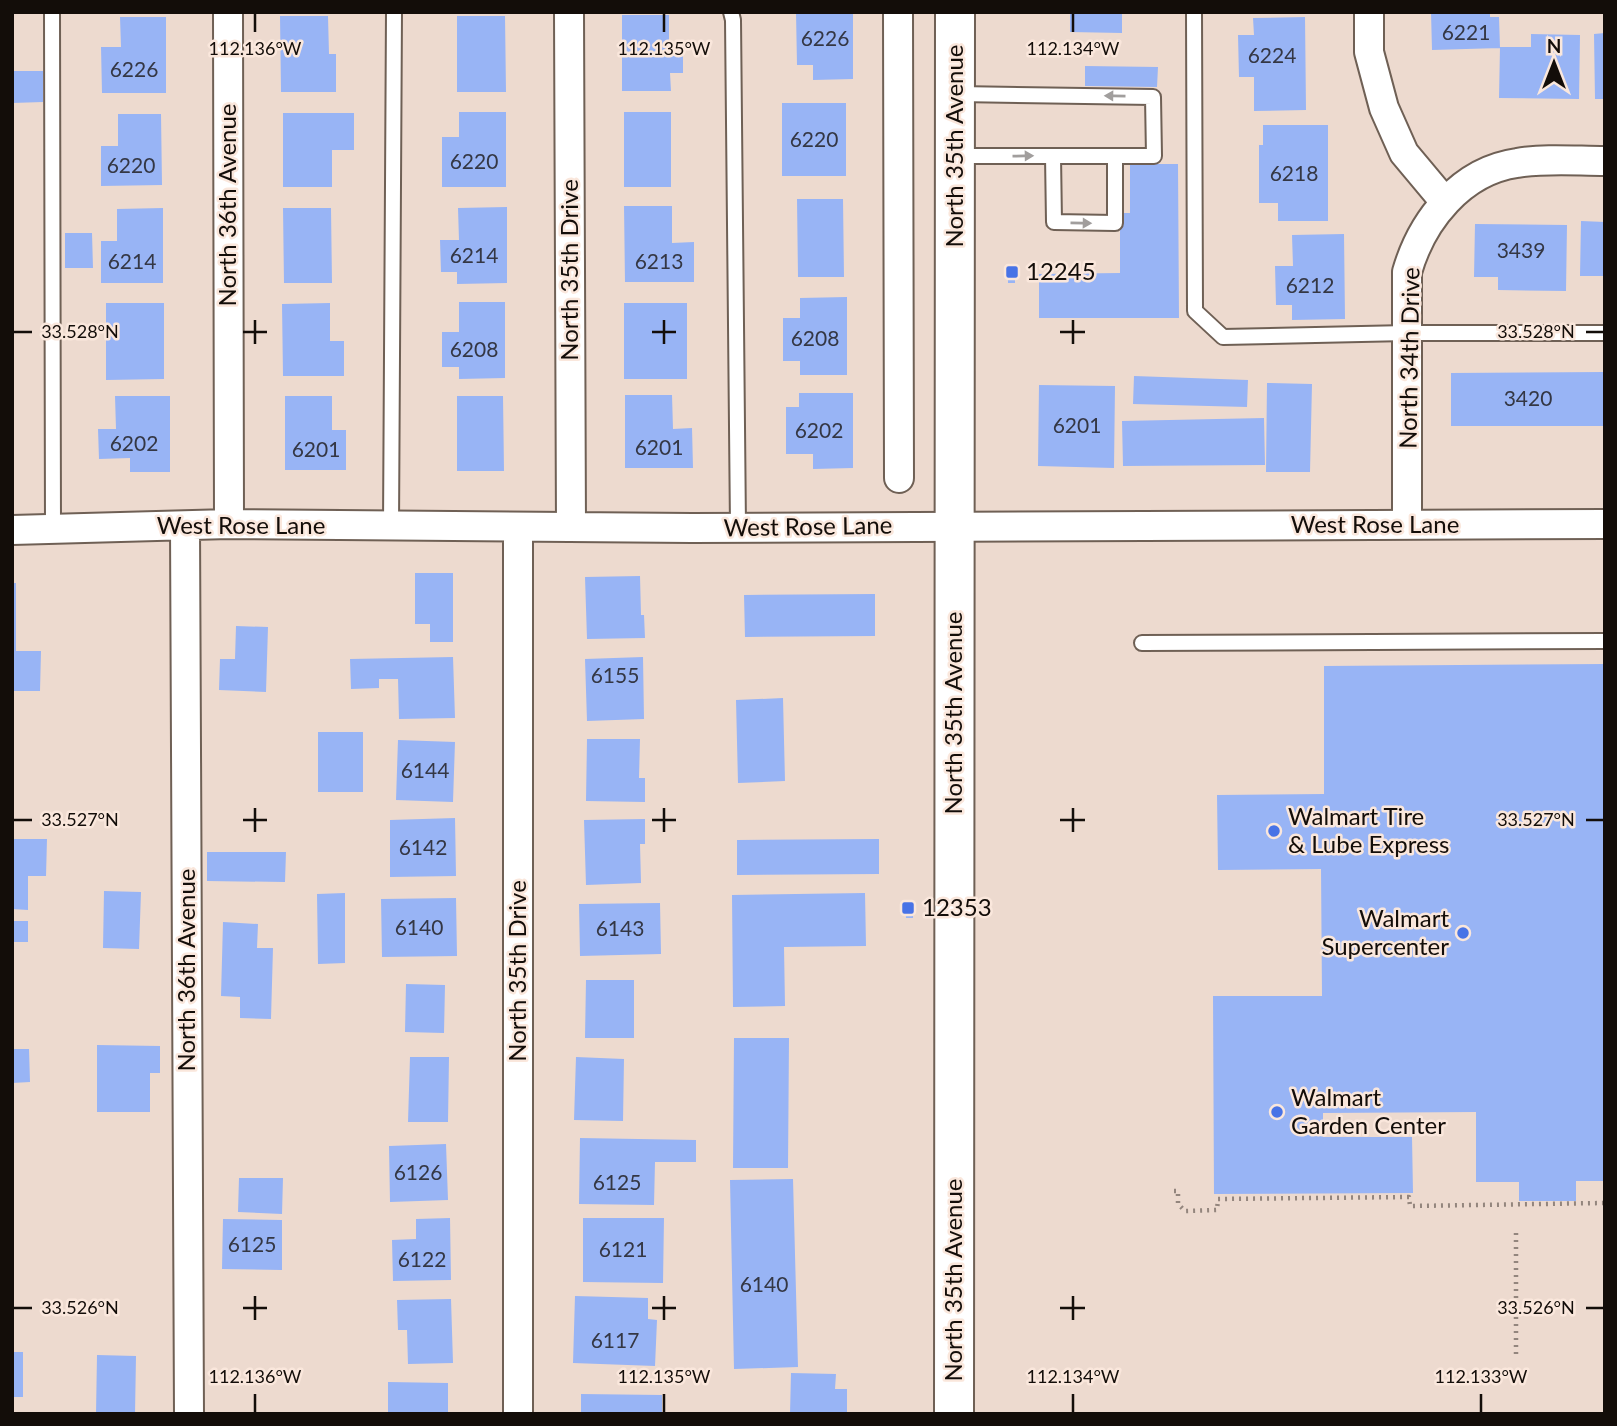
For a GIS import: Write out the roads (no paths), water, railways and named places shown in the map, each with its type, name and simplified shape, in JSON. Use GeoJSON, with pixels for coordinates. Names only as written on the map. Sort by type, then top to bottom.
{"type":"FeatureCollection","features":[{"type":"Feature","properties":{"kind":"main road","name":"North 35th Avenue"},"geometry":{"type":"LineString","coordinates":[[954,1414],[955,12]]}},
{"type":"Feature","properties":{"kind":"street","name":"North 36th Avenue"},"geometry":{"type":"LineString","coordinates":[[228,12],[229,524]]}},
{"type":"Feature","properties":{"kind":"street","name":"North 35th Drive"},"geometry":{"type":"LineString","coordinates":[[569,12],[571,527]]}},
{"type":"Feature","properties":{"kind":"street"},"geometry":{"type":"LineString","coordinates":[[898,12],[899,478]]}},
{"type":"Feature","properties":{"kind":"street"},"geometry":{"type":"LineString","coordinates":[[1369,12],[1369,52],[1384,108],[1404,153],[1444,202]]}},
{"type":"Feature","properties":{"kind":"street","name":"North 34th Drive"},"geometry":{"type":"LineString","coordinates":[[1407,525],[1407,272],[1427,223],[1444,202],[1492,169],[1516,163],[1605,161]]}},
{"type":"Feature","properties":{"kind":"street","name":"West Rose Lane"},"geometry":{"type":"LineString","coordinates":[[12,530],[229,524],[391,527],[1605,524]]}},
{"type":"Feature","properties":{"kind":"street","name":"North 36th Avenue"},"geometry":{"type":"LineString","coordinates":[[185,526],[189,1414]]}},
{"type":"Feature","properties":{"kind":"street","name":"North 35th Drive"},"geometry":{"type":"LineString","coordinates":[[518,527],[518,1414]]}},
{"type":"Feature","properties":{"kind":"lane"},"geometry":{"type":"LineString","coordinates":[[52,12],[53,529]]}},
{"type":"Feature","properties":{"kind":"lane"},"geometry":{"type":"LineString","coordinates":[[391,527],[394,12]]}},
{"type":"Feature","properties":{"kind":"lane"},"geometry":{"type":"LineString","coordinates":[[731,12],[738,527]]}},
{"type":"Feature","properties":{"kind":"lane"},"geometry":{"type":"LineString","coordinates":[[1194,12],[1195,311],[1223,337],[1605,333]]}},
{"type":"Feature","properties":{"kind":"lane"},"geometry":{"type":"LineString","coordinates":[[955,94],[1153,97],[1154,156],[955,156]]}},
{"type":"Feature","properties":{"kind":"lane"},"geometry":{"type":"LineString","coordinates":[[1053,156],[1054,222],[1115,223],[1115,156]]}},
{"type":"Feature","properties":{"kind":"lane"},"geometry":{"type":"LineString","coordinates":[[1142,643],[1605,641]]}},
{"type":"Feature","properties":{"kind":"place","name":"12245"},"geometry":{"type":"Point","coordinates":[1012,272]}},
{"type":"Feature","properties":{"kind":"place","name":"Walmart Tire & Lube Express"},"geometry":{"type":"Point","coordinates":[1274,831]}},
{"type":"Feature","properties":{"kind":"place","name":"12353"},"geometry":{"type":"Point","coordinates":[908,908]}},
{"type":"Feature","properties":{"kind":"place","name":"Walmart Supercenter"},"geometry":{"type":"Point","coordinates":[1463,933]}},
{"type":"Feature","properties":{"kind":"place","name":"Walmart Garden Center"},"geometry":{"type":"Point","coordinates":[1277,1112]}}]}
